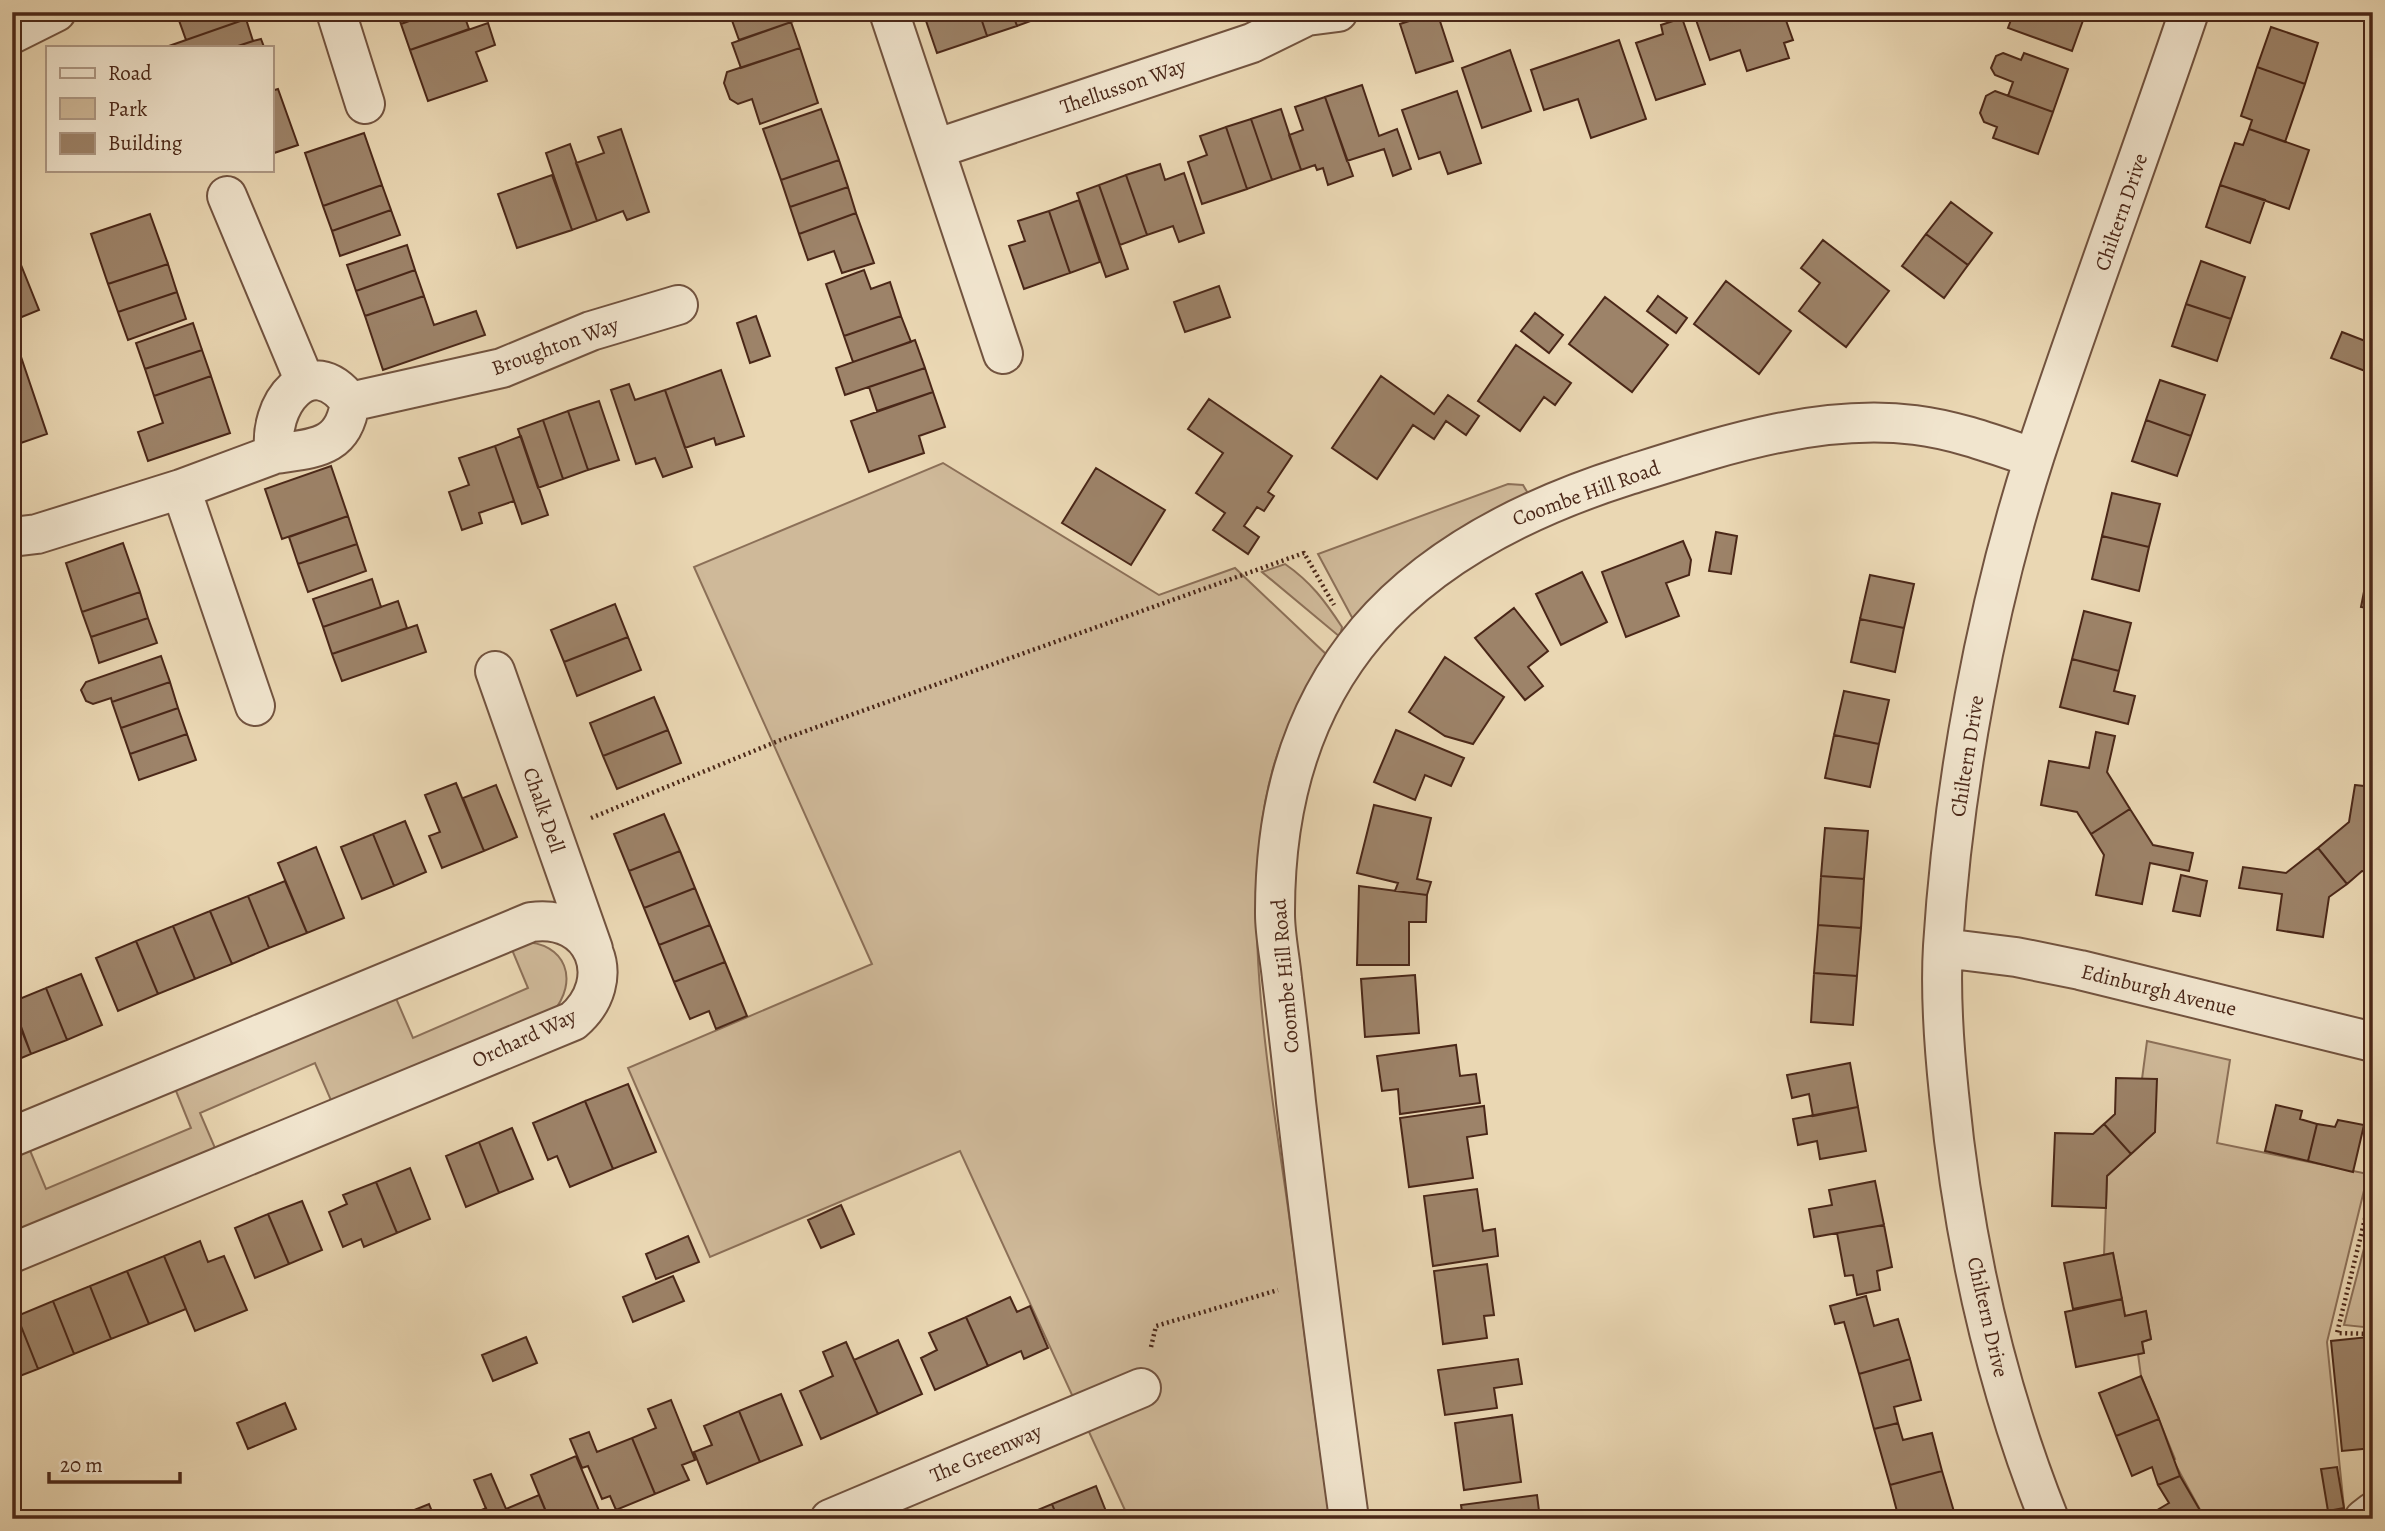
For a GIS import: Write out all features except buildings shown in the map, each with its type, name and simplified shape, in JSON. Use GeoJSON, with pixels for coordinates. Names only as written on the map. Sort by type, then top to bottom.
{"type":"FeatureCollection","features":[{"type":"Feature","properties":{"kind":"street"},"geometry":{"type":"LineString","coordinates":[[12,34],[55,12]]}},
{"type":"Feature","properties":{"kind":"street"},"geometry":{"type":"LineString","coordinates":[[336,12],[366,104]]}},
{"type":"Feature","properties":{"kind":"street"},"geometry":{"type":"LineString","coordinates":[[889,12],[1003,354]]}},
{"type":"Feature","properties":{"kind":"street","name":"Chiltern Drive"},"geometry":{"type":"LineString","coordinates":[[2049,1519],[2023,1455],[1991,1339],[1957,1181],[1945,1055],[1943,948],[1959,805],[1980,676],[2034,458],[2189,12]]}},
{"type":"Feature","properties":{"kind":"street","name":"Thellusson Way"},"geometry":{"type":"LineString","coordinates":[[935,149],[1252,43],[1317,13]]}},
{"type":"Feature","properties":{"kind":"street"},"geometry":{"type":"LineString","coordinates":[[227,196],[305,382]]}},
{"type":"Feature","properties":{"kind":"street","name":"Broughton Way"},"geometry":{"type":"LineString","coordinates":[[349,402],[502,369],[591,331],[678,305]]}},
{"type":"Feature","properties":{"kind":"street"},"geometry":{"type":"LineString","coordinates":[[12,537],[37,534],[181,489],[275,454],[326,444],[343,429],[349,402],[331,385],[322,381],[305,382],[289,394],[276,414],[273,428],[275,454]]}},
{"type":"Feature","properties":{"kind":"street","name":"Coombe Hill Road"},"geometry":{"type":"LineString","coordinates":[[1349,1519],[1316,1279],[1275,915],[1284,802],[1300,748],[1320,703],[1357,641],[1406,592],[1496,527],[1600,484],[1721,446],[1831,425],[1916,425],[1991,443],[2034,458]]}},
{"type":"Feature","properties":{"kind":"street"},"geometry":{"type":"LineString","coordinates":[[181,489],[255,706]]}},
{"type":"Feature","properties":{"kind":"street","name":"Chalk Dell"},"geometry":{"type":"LineString","coordinates":[[495,671],[593,950]]}},
{"type":"Feature","properties":{"kind":"street"},"geometry":{"type":"LineString","coordinates":[[12,1137],[531,922],[560,922],[584,938],[593,950]]}},
{"type":"Feature","properties":{"kind":"street","name":"Edinburgh Avenue"},"geometry":{"type":"LineString","coordinates":[[1943,948],[2016,957],[2080,970],[2373,1042]]}},
{"type":"Feature","properties":{"kind":"street","name":"Orchard Way"},"geometry":{"type":"LineString","coordinates":[[12,1254],[573,1021],[590,1004],[595,993],[598,964],[593,950]]}},
{"type":"Feature","properties":{"kind":"street","name":"The Greenway"},"geometry":{"type":"LineString","coordinates":[[830,1519],[1142,1388]]}},
{"type":"Feature","properties":{"kind":"street"},"geometry":{"type":"LineString","coordinates":[[2364,1519],[2373,1512]]}},
{"type":"Feature","properties":{"kind":"path"},"geometry":{"type":"LineString","coordinates":[[553,834],[778,741],[1304,553],[1357,641]]}},
{"type":"Feature","properties":{"kind":"path"},"geometry":{"type":"LineString","coordinates":[[2373,1186],[2337,1333],[2373,1334]]}},
{"type":"Feature","properties":{"kind":"path"},"geometry":{"type":"LineString","coordinates":[[1142,1388],[1156,1326],[1316,1279]]}},
{"type":"Feature","properties":{"kind":"green space"},"geometry":{"type":"Polygon","coordinates":[[[943,463],[1159,595],[1235,568],[1328,656],[1286,732],[1266,797],[1258,854],[1257,915],[1265,1041],[1330,1519],[1129,1519],[960,1151],[710,1257],[628,1068],[872,964],[694,567],[943,463]]]}},
{"type":"Feature","properties":{"kind":"green space"},"geometry":{"type":"Polygon","coordinates":[[[1508,484],[1523,485],[1529,495],[1355,623],[1318,554],[1508,484]]]}},
{"type":"Feature","properties":{"kind":"green space"},"geometry":{"type":"Polygon","coordinates":[[[1285,564],[1323,600],[1342,627],[1340,637],[1262,572],[1285,564]]]}},
{"type":"Feature","properties":{"kind":"green space"},"geometry":{"type":"Polygon","coordinates":[[[522,942],[549,949],[558,956],[564,966],[565,988],[561,1001],[552,1013],[333,1105],[315,1063],[200,1113],[218,1155],[12,1240],[12,1154],[29,1148],[46,1189],[191,1128],[174,1086],[395,996],[413,1038],[528,988],[510,945],[522,942]]]}},
{"type":"Feature","properties":{"kind":"green space"},"geometry":{"type":"Polygon","coordinates":[[[2147,1041],[2230,1060],[2217,1143],[2368,1174],[2327,1342],[2344,1508],[2328,1511],[2327,1519],[2205,1519],[2173,1460],[2175,1459],[2141,1376],[2138,1354],[2144,1353],[2142,1342],[2151,1339],[2146,1312],[2125,1316],[2113,1253],[2104,1255],[2107,1176],[2155,1132],[2142,1079],[2147,1041]]]}},
{"type":"Feature","properties":{"kind":"green space"},"geometry":{"type":"Polygon","coordinates":[[[2373,1214],[2373,1328],[2344,1325],[2373,1214]]]}}]}
